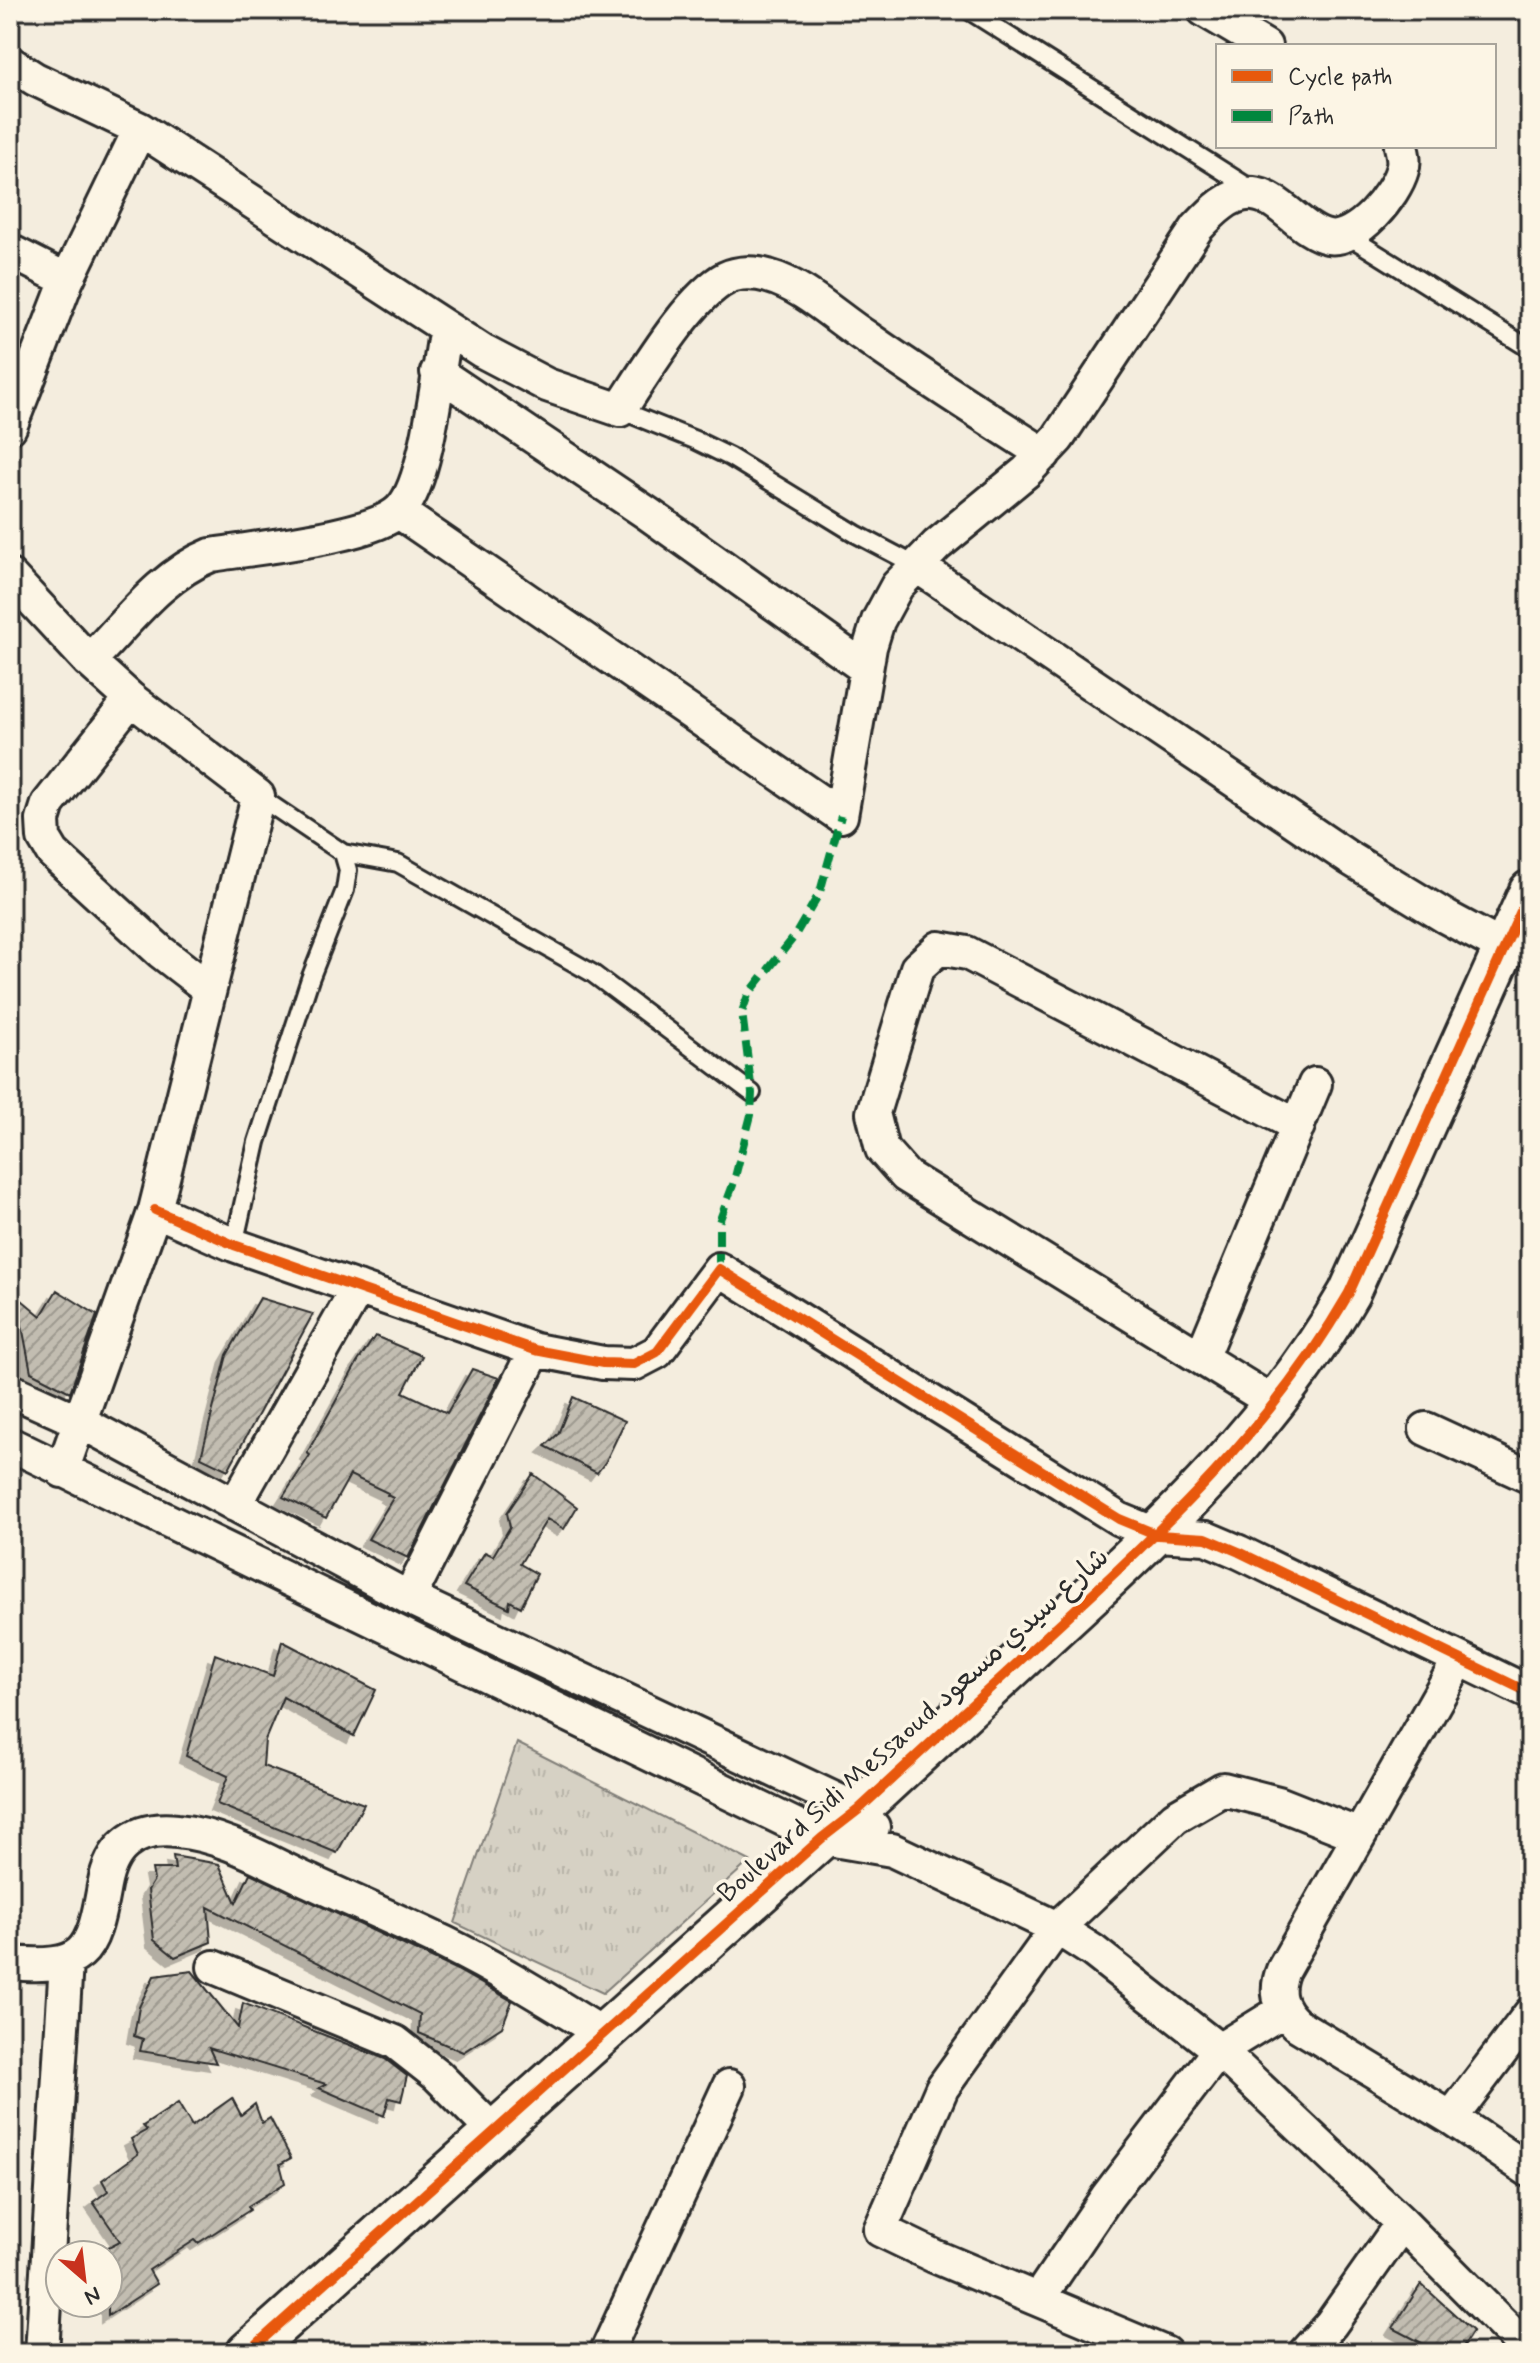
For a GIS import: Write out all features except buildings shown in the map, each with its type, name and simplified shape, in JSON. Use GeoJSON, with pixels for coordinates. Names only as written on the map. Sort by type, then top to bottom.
{"type":"FeatureCollection","features":[{"type":"Feature","properties":{"kind":"street"},"geometry":{"type":"LineString","coordinates":[[1204,10],[1262,44]]}},
{"type":"Feature","properties":{"kind":"street"},"geometry":{"type":"LineString","coordinates":[[10,63],[35,79],[140,129],[482,351],[547,385],[620,410],[681,322],[707,293],[727,277],[741,273],[756,274],[802,292],[942,389],[1044,454]]}},
{"type":"Feature","properties":{"kind":"street"},"geometry":{"type":"LineString","coordinates":[[10,427],[67,280],[140,129]]}},
{"type":"Feature","properties":{"kind":"street"},"geometry":{"type":"LineString","coordinates":[[399,512],[841,816],[865,668],[878,621],[888,600],[897,586],[937,545],[1044,454],[1094,387],[1197,228],[1227,201],[1245,194],[1261,195],[1318,234],[1333,238],[1347,235],[1365,223],[1396,184],[1404,164],[1401,148]]}},
{"type":"Feature","properties":{"kind":"street"},"geometry":{"type":"LineString","coordinates":[[10,251],[67,280]]}},
{"type":"Feature","properties":{"kind":"street"},"geometry":{"type":"LineString","coordinates":[[89,661],[170,578],[196,561],[211,555],[341,533],[380,523],[399,512],[415,488],[428,435],[446,328]]}},
{"type":"Feature","properties":{"kind":"street"},"geometry":{"type":"LineString","coordinates":[[437,372],[647,513],[865,668]]}},
{"type":"Feature","properties":{"kind":"street"},"geometry":{"type":"LineString","coordinates":[[917,566],[1349,858],[1446,917],[1522,918]]}},
{"type":"Feature","properties":{"kind":"street"},"geometry":{"type":"LineString","coordinates":[[16,593],[131,699],[258,796],[155,1210],[62,1471]]}},
{"type":"Feature","properties":{"kind":"street"},"geometry":{"type":"LineString","coordinates":[[131,699],[48,804],[43,820],[44,838],[53,853],[115,911],[209,989]]}},
{"type":"Feature","properties":{"kind":"street","name":"Boulevard Sidi Messaoud شارع سيدي مسعود"},"geometry":{"type":"LineString","coordinates":[[247,2353],[822,1838],[858,1810],[1158,1535],[1274,1403],[1314,1352],[1349,1293],[1522,918]]}},
{"type":"Feature","properties":{"kind":"street"},"geometry":{"type":"LineString","coordinates":[[1274,1403],[906,1176],[882,1149],[873,1113],[917,968],[939,948],[967,953],[1298,1126]]}},
{"type":"Feature","properties":{"kind":"street"},"geometry":{"type":"LineString","coordinates":[[1201,1358],[1315,1084]]}},
{"type":"Feature","properties":{"kind":"street"},"geometry":{"type":"LineString","coordinates":[[155,1210],[234,1245],[535,1350],[603,1363],[634,1364],[657,1352],[719,1269],[1119,1519],[1158,1535],[1206,1538],[1228,1547],[1530,1693]]}},
{"type":"Feature","properties":{"kind":"street"},"geometry":{"type":"LineString","coordinates":[[235,1505],[358,1288]]}},
{"type":"Feature","properties":{"kind":"street"},"geometry":{"type":"LineString","coordinates":[[409,1598],[535,1350]]}},
{"type":"Feature","properties":{"kind":"street"},"geometry":{"type":"LineString","coordinates":[[10,1390],[81,1422],[409,1598],[858,1810],[892,1850]]}},
{"type":"Feature","properties":{"kind":"street"},"geometry":{"type":"LineString","coordinates":[[1426,1429],[1530,1477]]}},
{"type":"Feature","properties":{"kind":"street"},"geometry":{"type":"LineString","coordinates":[[10,1444],[822,1838],[892,1850],[1057,1928],[1093,1951],[1219,2050],[1402,2223],[1528,2350]]}},
{"type":"Feature","properties":{"kind":"street"},"geometry":{"type":"LineString","coordinates":[[1459,1660],[1283,1970],[1278,1992],[1284,2010],[1296,2024],[1451,2118],[1530,2171]]}},
{"type":"Feature","properties":{"kind":"street"},"geometry":{"type":"LineString","coordinates":[[1165,2353],[880,2230],[942,2088],[1057,1928],[1175,1817],[1223,1789],[1278,1803],[1359,1835]]}},
{"type":"Feature","properties":{"kind":"street"},"geometry":{"type":"LineString","coordinates":[[10,1963],[34,1965],[66,1962],[85,1949],[96,1929],[107,1868],[125,1844],[150,1831],[178,1831],[221,1841],[447,1944],[524,1985],[603,2034]]}},
{"type":"Feature","properties":{"kind":"street"},"geometry":{"type":"LineString","coordinates":[[42,2353],[66,1962]]}},
{"type":"Feature","properties":{"kind":"street"},"geometry":{"type":"LineString","coordinates":[[214,1967],[395,2042],[437,2075],[494,2132]]}},
{"type":"Feature","properties":{"kind":"street"},"geometry":{"type":"LineString","coordinates":[[1038,2299],[1107,2197],[1219,2050],[1284,2010]]}},
{"type":"Feature","properties":{"kind":"street"},"geometry":{"type":"LineString","coordinates":[[1451,2118],[1530,2014]]}},
{"type":"Feature","properties":{"kind":"street"},"geometry":{"type":"LineString","coordinates":[[606,2353],[729,2086]]}},
{"type":"Feature","properties":{"kind":"street"},"geometry":{"type":"LineString","coordinates":[[1305,2353],[1331,2324],[1402,2223]]}},
{"type":"Feature","properties":{"kind":"lane"},"geometry":{"type":"LineString","coordinates":[[968,10],[1261,195]]}},
{"type":"Feature","properties":{"kind":"lane"},"geometry":{"type":"LineString","coordinates":[[1347,235],[1530,349]]}},
{"type":"Feature","properties":{"kind":"lane"},"geometry":{"type":"LineString","coordinates":[[620,410],[730,457],[856,534],[917,566]]}},
{"type":"Feature","properties":{"kind":"lane"},"geometry":{"type":"LineString","coordinates":[[258,796],[343,853],[398,863],[592,973],[752,1093]]}},
{"type":"Feature","properties":{"kind":"lane"},"geometry":{"type":"LineString","coordinates":[[234,1245],[257,1142],[310,979],[345,890],[348,870],[343,853]]}},
{"type":"Feature","properties":{"kind":"green space"},"geometry":{"type":"Polygon","coordinates":[[[517,1743],[750,1861],[603,1993],[455,1923],[517,1743]]]}},
{"type":"Feature","properties":{"kind":"marked path"},"geometry":{"type":"LineString","coordinates":[[719,1269],[719,1222],[733,1185],[751,1115],[752,1093],[742,1012],[748,995],[794,937],[820,892],[841,816]]}},
{"type":"Feature","properties":{"kind":"cycle path"},"geometry":{"type":"LineString","coordinates":[[247,2353],[822,1838],[858,1810],[1136,1552],[1252,1430],[1287,1387],[1349,1293],[1530,891]]}},
{"type":"Feature","properties":{"kind":"cycle path"},"geometry":{"type":"LineString","coordinates":[[155,1210],[234,1245],[535,1350],[603,1363],[634,1364],[657,1352],[719,1269],[1119,1519],[1158,1535],[1206,1538],[1530,1693]]}}]}
